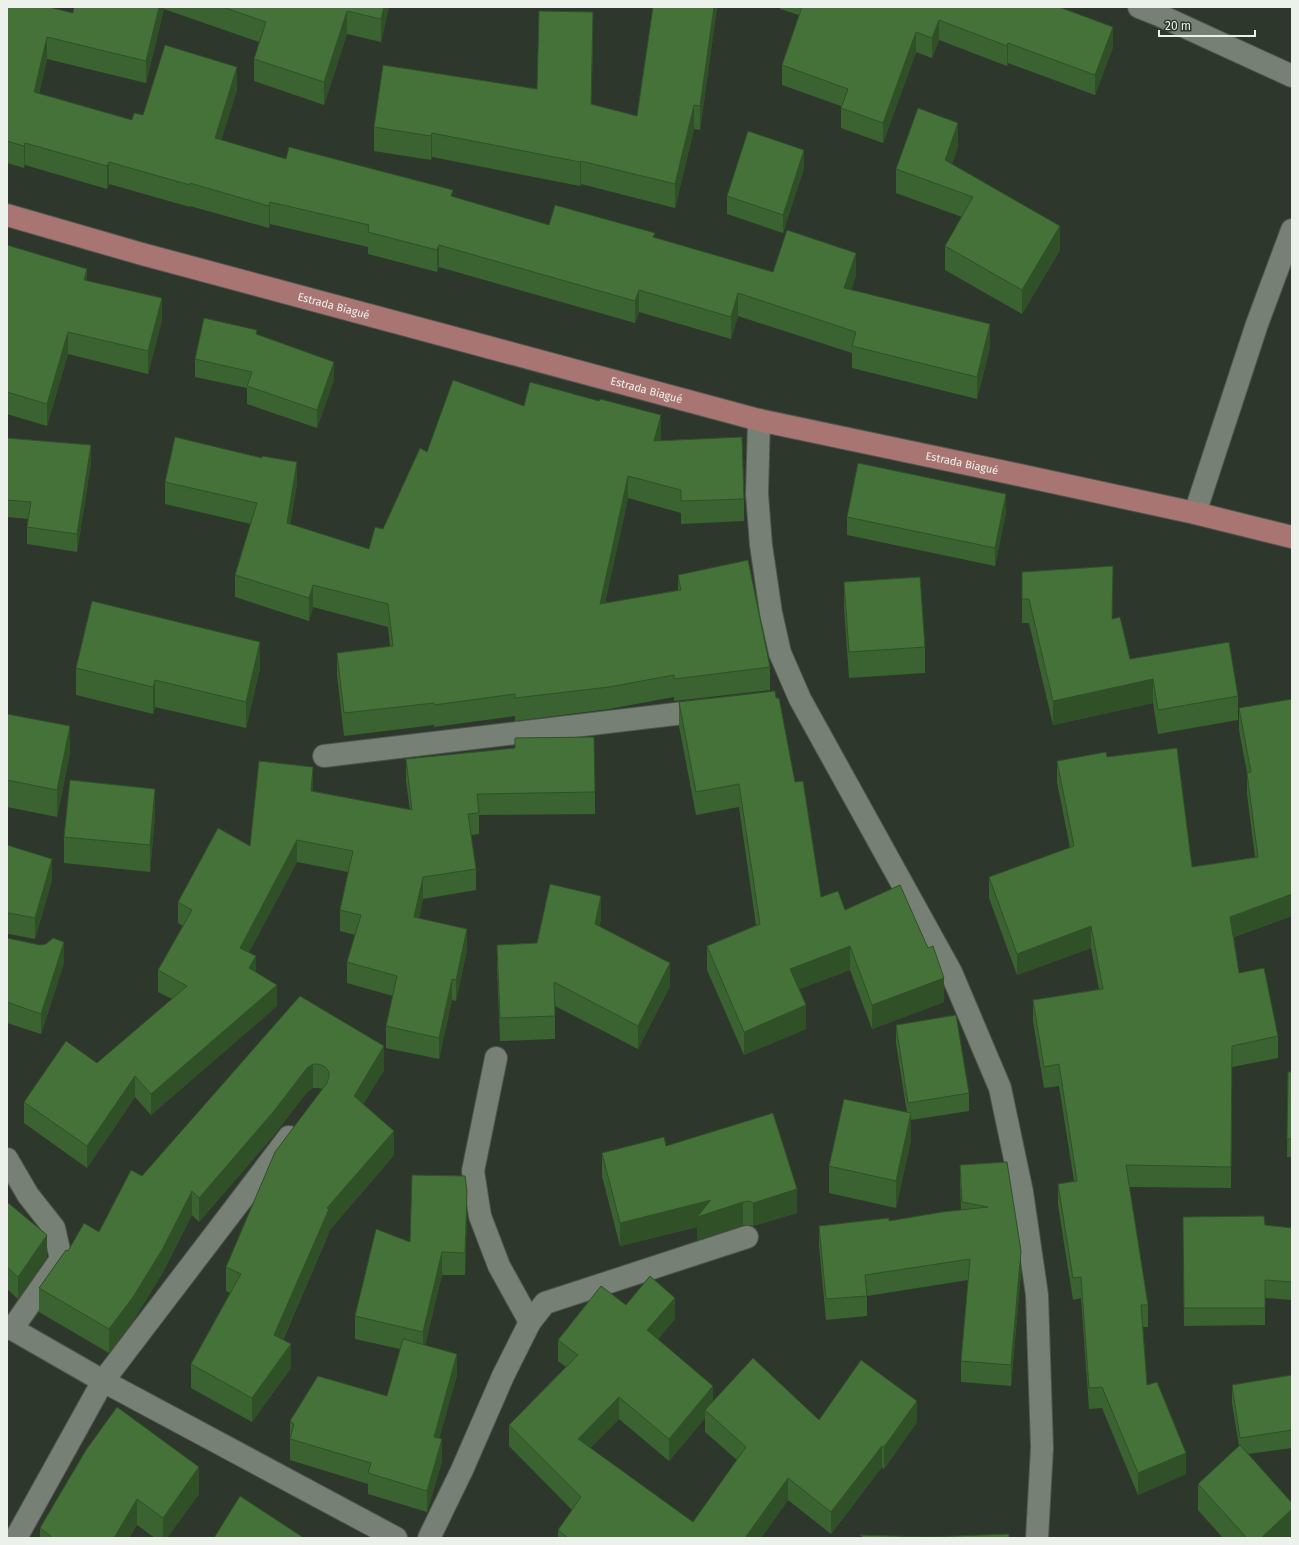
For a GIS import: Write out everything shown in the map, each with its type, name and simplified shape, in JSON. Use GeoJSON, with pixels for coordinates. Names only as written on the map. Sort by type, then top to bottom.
{"type":"FeatureCollection","features":[{"type":"Feature","properties":{"kind":"main road","name":"Estrada Biagué"},"geometry":{"type":"LineString","coordinates":[[7,215],[150,256],[759,420],[1195,513],[1292,537]]}},
{"type":"Feature","properties":{"kind":"street"},"geometry":{"type":"LineString","coordinates":[[1139,7],[1292,76]]}},
{"type":"Feature","properties":{"kind":"street"},"geometry":{"type":"LineString","coordinates":[[1195,513],[1257,324],[1292,230]]}},
{"type":"Feature","properties":{"kind":"street"},"geometry":{"type":"LineString","coordinates":[[759,420],[757,494],[761,545],[771,613],[792,700],[951,972],[1000,1088],[1022,1192],[1036,1295],[1042,1448],[1037,1538]]}},
{"type":"Feature","properties":{"kind":"street"},"geometry":{"type":"LineString","coordinates":[[324,756],[728,708]]}},
{"type":"Feature","properties":{"kind":"street"},"geometry":{"type":"LineString","coordinates":[[496,1058],[473,1170],[482,1223],[499,1266],[530,1322]]}},
{"type":"Feature","properties":{"kind":"street"},"geometry":{"type":"LineString","coordinates":[[16,1538],[103,1381],[303,1119]]}},
{"type":"Feature","properties":{"kind":"street"},"geometry":{"type":"LineString","coordinates":[[7,1159],[28,1195],[54,1228],[61,1259],[9,1328],[103,1381],[396,1538]]}},
{"type":"Feature","properties":{"kind":"street"},"geometry":{"type":"LineString","coordinates":[[429,1538],[462,1470],[503,1376],[530,1322],[545,1303],[748,1238]]}},
{"type":"Feature","properties":{"kind":"building"},"geometry":{"type":"Polygon","coordinates":[[[7,7],[49,7],[73,13],[74,7],[159,7],[146,61],[47,37],[34,92],[132,120],[134,113],[143,115],[165,45],[237,67],[215,138],[286,159],[289,147],[453,190],[451,196],[549,225],[555,205],[655,233],[653,237],[773,272],[787,230],[856,253],[844,288],[990,324],[977,377],[852,346],[856,332],[738,293],[731,317],[639,290],[635,301],[439,245],[437,250],[368,232],[369,225],[270,202],[269,206],[190,183],[190,185],[109,162],[107,166],[25,143],[24,146],[7,141],[7,7]]]}},
{"type":"Feature","properties":{"kind":"building"},"geometry":{"type":"Polygon","coordinates":[[[223,7],[384,7],[381,19],[347,11],[324,82],[254,59],[266,22],[223,7]]]}},
{"type":"Feature","properties":{"kind":"building"},"geometry":{"type":"Polygon","coordinates":[[[653,7],[714,7],[700,106],[694,105],[675,184],[581,161],[432,133],[431,136],[374,127],[383,65],[537,89],[539,11],[593,12],[591,104],[637,116],[653,7]]]}},
{"type":"Feature","properties":{"kind":"building"},"geometry":{"type":"Polygon","coordinates":[[[802,7],[1059,7],[1113,27],[1095,75],[1008,43],[1007,46],[939,20],[932,38],[916,32],[883,123],[841,108],[848,89],[782,65],[802,7]]]}},
{"type":"Feature","properties":{"kind":"building"},"geometry":{"type":"Polygon","coordinates":[[[918,108],[958,123],[945,160],[1060,226],[1022,290],[945,246],[973,197],[896,169],[918,108]]]}},
{"type":"Feature","properties":{"kind":"building"},"geometry":{"type":"Polygon","coordinates":[[[748,131],[804,150],[783,215],[727,196],[748,131]]]}},
{"type":"Feature","properties":{"kind":"building"},"geometry":{"type":"Polygon","coordinates":[[[7,245],[87,269],[84,280],[162,298],[148,351],[68,332],[47,404],[7,392],[7,245]]]}},
{"type":"Feature","properties":{"kind":"building"},"geometry":{"type":"Polygon","coordinates":[[[204,318],[257,330],[256,334],[334,362],[317,410],[247,386],[252,372],[195,359],[204,318]]]}},
{"type":"Feature","properties":{"kind":"building"},"geometry":{"type":"Polygon","coordinates":[[[453,380],[524,406],[530,382],[599,401],[600,399],[661,415],[654,441],[742,437],[744,499],[681,501],[681,490],[628,476],[600,604],[681,590],[678,575],[748,560],[770,667],[674,679],[674,675],[609,687],[515,698],[515,694],[434,705],[434,703],[344,713],[337,653],[393,646],[388,604],[313,585],[309,598],[235,575],[257,503],[165,482],[175,437],[262,458],[262,456],[297,462],[287,523],[369,549],[375,527],[383,529],[420,448],[427,452],[453,380]]]}},
{"type":"Feature","properties":{"kind":"building"},"geometry":{"type":"Polygon","coordinates":[[[7,438],[91,445],[77,534],[27,527],[31,502],[7,500],[7,438]]]}},
{"type":"Feature","properties":{"kind":"building"},"geometry":{"type":"Polygon","coordinates":[[[858,463],[1006,494],[995,548],[847,517],[858,463]]]}},
{"type":"Feature","properties":{"kind":"building"},"geometry":{"type":"Polygon","coordinates":[[[1113,566],[1112,619],[1120,617],[1130,659],[1229,642],[1238,696],[1158,710],[1153,679],[1053,701],[1029,599],[1022,599],[1022,572],[1113,566]]]}},
{"type":"Feature","properties":{"kind":"building"},"geometry":{"type":"Polygon","coordinates":[[[920,577],[925,647],[849,652],[844,582],[920,577]]]}},
{"type":"Feature","properties":{"kind":"building"},"geometry":{"type":"Polygon","coordinates":[[[92,601],[260,642],[246,702],[155,680],[153,687],[76,668],[92,601]]]}},
{"type":"Feature","properties":{"kind":"building"},"geometry":{"type":"Polygon","coordinates":[[[775,691],[776,698],[779,698],[795,782],[803,781],[821,897],[838,891],[845,910],[900,885],[928,948],[933,946],[944,978],[872,1005],[850,946],[790,969],[806,1005],[744,1032],[707,946],[760,924],[739,784],[696,792],[679,702],[775,691]]]}},
{"type":"Feature","properties":{"kind":"building"},"geometry":{"type":"Polygon","coordinates":[[[1292,699],[1292,894],[1230,917],[1239,973],[1264,968],[1278,1036],[1232,1046],[1231,1167],[1126,1165],[1148,1305],[1141,1305],[1147,1385],[1157,1382],[1186,1453],[1138,1473],[1102,1387],[1089,1388],[1081,1277],[1073,1278],[1058,1184],[1077,1181],[1059,1064],[1044,1067],[1033,1000],[1103,989],[1091,926],[1017,954],[989,877],[1074,846],[1057,761],[1106,752],[1107,757],[1177,748],[1192,867],[1258,857],[1247,773],[1251,772],[1239,708],[1292,699]]]}},
{"type":"Feature","properties":{"kind":"building"},"geometry":{"type":"Polygon","coordinates":[[[7,714],[70,726],[57,790],[7,780],[7,714]]]}},
{"type":"Feature","properties":{"kind":"building"},"geometry":{"type":"Polygon","coordinates":[[[594,737],[595,792],[477,794],[479,813],[468,814],[476,869],[423,877],[414,917],[467,929],[456,980],[452,979],[439,1038],[386,1026],[397,976],[347,962],[361,915],[340,910],[353,851],[297,840],[240,948],[256,956],[249,968],[277,985],[151,1094],[135,1076],[87,1146],[24,1102],[66,1041],[97,1063],[187,986],[158,970],[192,910],[178,902],[218,828],[250,846],[259,761],[313,767],[311,791],[412,810],[406,759],[515,748],[515,738],[594,737]]]}},
{"type":"Feature","properties":{"kind":"building"},"geometry":{"type":"Polygon","coordinates":[[[70,780],[155,789],[150,845],[64,837],[70,780]]]}},
{"type":"Feature","properties":{"kind":"building"},"geometry":{"type":"Polygon","coordinates":[[[7,845],[52,859],[35,918],[7,913],[7,845]]]}},
{"type":"Feature","properties":{"kind":"building"},"geometry":{"type":"Polygon","coordinates":[[[550,884],[601,896],[595,924],[670,963],[638,1026],[554,982],[555,1016],[500,1018],[497,945],[537,943],[550,884]]]}},
{"type":"Feature","properties":{"kind":"building"},"geometry":{"type":"Polygon","coordinates":[[[7,938],[40,945],[46,944],[53,938],[64,942],[41,1014],[7,1002],[7,938]]]}},
{"type":"Feature","properties":{"kind":"building"},"geometry":{"type":"Polygon","coordinates":[[[300,996],[384,1046],[354,1096],[394,1131],[327,1208],[329,1209],[274,1335],[291,1344],[252,1398],[191,1364],[241,1274],[226,1267],[275,1152],[327,1083],[329,1072],[324,1066],[313,1064],[307,1068],[274,1111],[199,1198],[192,1191],[162,1250],[133,1297],[109,1329],[39,1288],[66,1250],[68,1251],[84,1223],[99,1232],[131,1170],[142,1176],[300,996]]]}},
{"type":"Feature","properties":{"kind":"building"},"geometry":{"type":"Polygon","coordinates":[[[956,1015],[969,1093],[908,1103],[896,1025],[956,1015]]]}},
{"type":"Feature","properties":{"kind":"building"},"geometry":{"type":"Polygon","coordinates":[[[1288,1072],[1292,1072],[1292,1139],[1287,1139],[1288,1072]]]}},
{"type":"Feature","properties":{"kind":"building"},"geometry":{"type":"Polygon","coordinates":[[[844,1099],[911,1113],[896,1181],[829,1166],[844,1099]]]}},
{"type":"Feature","properties":{"kind":"building"},"geometry":{"type":"Polygon","coordinates":[[[773,1113],[797,1189],[753,1203],[749,1201],[743,1202],[697,1217],[711,1200],[620,1223],[602,1153],[664,1137],[666,1146],[773,1113]]]}},
{"type":"Feature","properties":{"kind":"building"},"geometry":{"type":"Polygon","coordinates":[[[1007,1162],[1021,1251],[1011,1365],[961,1361],[970,1259],[865,1275],[867,1296],[826,1299],[819,1226],[889,1218],[889,1221],[942,1212],[988,1207],[962,1202],[960,1165],[1007,1162]]]}},
{"type":"Feature","properties":{"kind":"building"},"geometry":{"type":"Polygon","coordinates":[[[412,1175],[465,1176],[467,1191],[465,1253],[442,1252],[423,1332],[355,1316],[376,1229],[410,1242],[412,1175]]]}},
{"type":"Feature","properties":{"kind":"building"},"geometry":{"type":"Polygon","coordinates":[[[7,1202],[47,1235],[18,1277],[7,1267],[7,1202]]]}},
{"type":"Feature","properties":{"kind":"building"},"geometry":{"type":"Polygon","coordinates":[[[1264,1216],[1265,1225],[1292,1228],[1292,1282],[1265,1280],[1265,1308],[1184,1308],[1183,1217],[1264,1216]]]}},
{"type":"Feature","properties":{"kind":"building"},"geometry":{"type":"Polygon","coordinates":[[[650,1276],[675,1298],[647,1330],[713,1386],[669,1439],[619,1397],[578,1439],[693,1522],[746,1447],[705,1410],[753,1358],[819,1420],[861,1360],[917,1401],[884,1447],[882,1446],[831,1512],[788,1478],[745,1538],[568,1538],[558,1530],[581,1497],[509,1425],[578,1355],[558,1340],[601,1286],[626,1305],[650,1276]]]}},
{"type":"Feature","properties":{"kind":"building"},"geometry":{"type":"Polygon","coordinates":[[[403,1339],[457,1354],[434,1437],[442,1439],[427,1491],[368,1473],[371,1463],[290,1439],[294,1424],[290,1421],[318,1376],[387,1396],[403,1339]]]}},
{"type":"Feature","properties":{"kind":"building"},"geometry":{"type":"Polygon","coordinates":[[[1292,1375],[1292,1430],[1240,1438],[1232,1385],[1292,1375]]]}},
{"type":"Feature","properties":{"kind":"building"},"geometry":{"type":"Polygon","coordinates":[[[117,1407],[199,1467],[163,1518],[137,1499],[114,1538],[53,1538],[40,1528],[86,1450],[117,1407]]]}},
{"type":"Feature","properties":{"kind":"building"},"geometry":{"type":"Polygon","coordinates":[[[1240,1445],[1292,1503],[1292,1509],[1261,1538],[1247,1538],[1198,1484],[1240,1445]]]}},
{"type":"Feature","properties":{"kind":"building"},"geometry":{"type":"Polygon","coordinates":[[[240,1496],[304,1538],[214,1538],[240,1496]]]}},
{"type":"Feature","properties":{"kind":"building"},"geometry":{"type":"Polygon","coordinates":[[[1009,1534],[1009,1538],[864,1538],[860,1535],[928,1537],[1009,1534]]]}}]}
